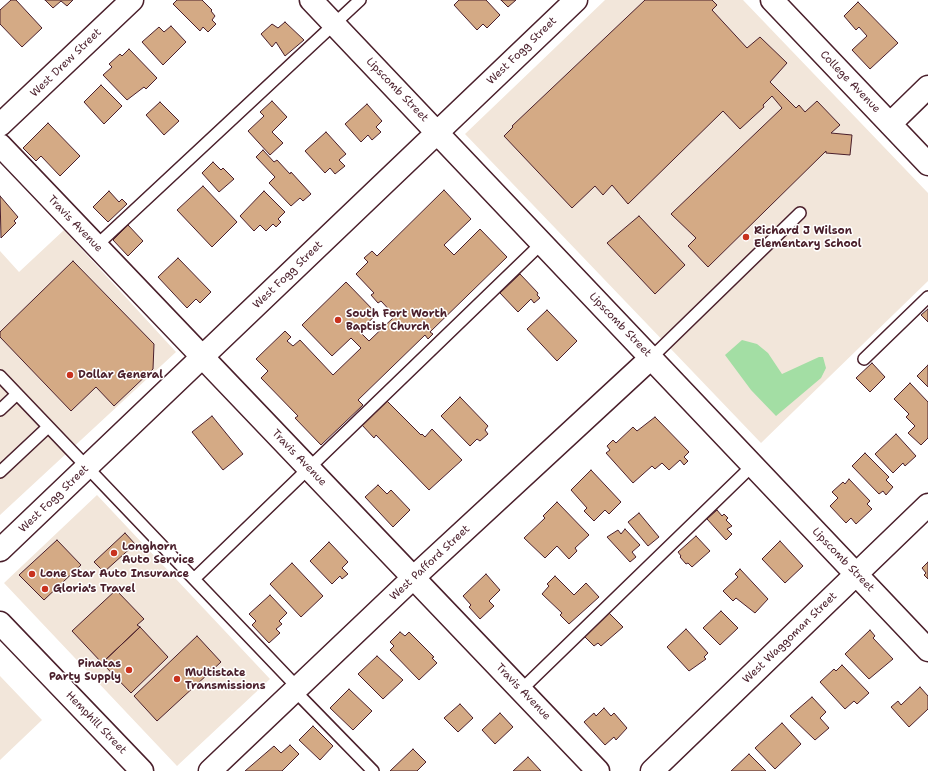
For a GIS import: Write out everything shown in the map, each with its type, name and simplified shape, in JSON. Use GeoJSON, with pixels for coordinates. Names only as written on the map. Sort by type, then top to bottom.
{"type":"FeatureCollection","features":[{"type":"Feature","properties":{"kind":"street","name":"West Drew Street"},"geometry":{"type":"LineString","coordinates":[[0,126],[132,0]]}},
{"type":"Feature","properties":{"kind":"street","name":"Lipscomb Street"},"geometry":{"type":"LineString","coordinates":[[311,0],[928,650]]}},
{"type":"Feature","properties":{"kind":"street","name":"West Fogg Street"},"geometry":{"type":"LineString","coordinates":[[0,550],[576,0]]}},
{"type":"Feature","properties":{"kind":"street","name":"College Avenue"},"geometry":{"type":"LineString","coordinates":[[772,0],[928,164]]}},
{"type":"Feature","properties":{"kind":"street"},"geometry":{"type":"LineString","coordinates":[[890,124],[928,87]]}},
{"type":"Feature","properties":{"kind":"street","name":"Travis Avenue"},"geometry":{"type":"LineString","coordinates":[[0,145],[598,771]]}},
{"type":"Feature","properties":{"kind":"street","name":"West Pafford Street"},"geometry":{"type":"LineString","coordinates":[[210,771],[413,578],[651,358]]}},
{"type":"Feature","properties":{"kind":"street","name":"West Waggoman Street"},"geometry":{"type":"LineString","coordinates":[[652,771],[928,505]]}},
{"type":"Feature","properties":{"kind":"street","name":"Hemphill Street"},"geometry":{"type":"LineString","coordinates":[[0,623],[142,771]]}},
{"type":"Feature","properties":{"kind":"lane"},"geometry":{"type":"LineString","coordinates":[[96,246],[360,0]]}},
{"type":"Feature","properties":{"kind":"lane"},"geometry":{"type":"LineString","coordinates":[[651,358],[800,213]]}},
{"type":"Feature","properties":{"kind":"lane"},"geometry":{"type":"LineString","coordinates":[[194,579],[542,243]]}},
{"type":"Feature","properties":{"kind":"lane"},"geometry":{"type":"LineString","coordinates":[[864,359],[928,297]]}},
{"type":"Feature","properties":{"kind":"lane"},"geometry":{"type":"LineString","coordinates":[[0,376],[86,468],[194,579],[373,771]]}},
{"type":"Feature","properties":{"kind":"lane"},"geometry":{"type":"LineString","coordinates":[[0,410],[17,394]]}},
{"type":"Feature","properties":{"kind":"lane"},"geometry":{"type":"LineString","coordinates":[[0,472],[48,427]]}},
{"type":"Feature","properties":{"kind":"lane"},"geometry":{"type":"LineString","coordinates":[[521,690],[753,465]]}},
{"type":"Feature","properties":{"kind":"shaded area","name":"Richard J Wilson Elementary School"},"geometry":{"type":"Polygon","coordinates":[[[605,0],[743,0],[928,193],[928,281],[761,443],[465,134],[605,0]]]}},
{"type":"Feature","properties":{"kind":"shaded area"},"geometry":{"type":"Polygon","coordinates":[[[64,230],[176,352],[0,515],[0,251],[19,272],[64,230]]]}},
{"type":"Feature","properties":{"kind":"shaded area"},"geometry":{"type":"Polygon","coordinates":[[[97,495],[270,679],[177,766],[4,583],[97,495]]]}},
{"type":"Feature","properties":{"kind":"shaded area"},"geometry":{"type":"Polygon","coordinates":[[[0,676],[42,720],[0,760],[0,676]]]}},
{"type":"Feature","properties":{"kind":"green space"},"geometry":{"type":"Polygon","coordinates":[[[742,340],[757,344],[768,353],[782,374],[819,357],[823,357],[826,368],[821,378],[776,416],[751,390],[725,355],[742,340]]]}},
{"type":"Feature","properties":{"kind":"building"},"geometry":{"type":"Polygon","coordinates":[[[11,0],[16,0],[42,28],[22,47],[0,24],[0,10],[11,0]]]}},
{"type":"Feature","properties":{"kind":"building"},"geometry":{"type":"Polygon","coordinates":[[[45,0],[73,0],[67,6],[61,1],[53,8],[45,0]]]}},
{"type":"Feature","properties":{"kind":"building"},"geometry":{"type":"Polygon","coordinates":[[[177,0],[202,0],[212,10],[211,11],[215,16],[212,20],[216,24],[208,32],[203,27],[200,31],[173,4],[177,0]]]}},
{"type":"Feature","properties":{"kind":"building"},"geometry":{"type":"Polygon","coordinates":[[[459,0],[486,0],[500,15],[487,28],[483,24],[477,30],[454,5],[459,0]]]}},
{"type":"Feature","properties":{"kind":"building"},"geometry":{"type":"Polygon","coordinates":[[[501,0],[516,0],[508,7],[501,0]]]}},
{"type":"Feature","properties":{"kind":"building"},"geometry":{"type":"Polygon","coordinates":[[[645,0],[712,0],[717,5],[712,10],[747,48],[760,37],[787,63],[770,82],[796,108],[799,105],[805,112],[817,101],[840,125],[831,133],[852,135],[850,155],[826,153],[826,151],[708,267],[688,246],[696,238],[671,214],[782,108],[772,96],[763,105],[764,107],[740,129],[723,111],[628,204],[612,185],[603,195],[595,186],[572,208],[504,136],[513,127],[512,126],[645,0]]]}},
{"type":"Feature","properties":{"kind":"building"},"geometry":{"type":"Polygon","coordinates":[[[858,2],[898,43],[870,69],[852,50],[867,36],[859,27],[856,30],[844,16],[858,2]]]}},
{"type":"Feature","properties":{"kind":"building"},"geometry":{"type":"Polygon","coordinates":[[[285,22],[304,40],[285,56],[276,42],[272,47],[261,34],[272,24],[278,28],[285,22]]]}},
{"type":"Feature","properties":{"kind":"building"},"geometry":{"type":"Polygon","coordinates":[[[171,26],[186,42],[163,65],[142,42],[159,27],[164,32],[171,26]]]}},
{"type":"Feature","properties":{"kind":"building"},"geometry":{"type":"Polygon","coordinates":[[[129,49],[157,78],[146,89],[144,87],[127,100],[103,75],[112,67],[109,64],[120,54],[122,56],[129,49]]]}},
{"type":"Feature","properties":{"kind":"building"},"geometry":{"type":"Polygon","coordinates":[[[101,85],[122,106],[104,124],[84,102],[101,85]]]}},
{"type":"Feature","properties":{"kind":"building"},"geometry":{"type":"Polygon","coordinates":[[[272,101],[287,117],[272,132],[283,143],[270,155],[248,131],[264,116],[260,112],[272,101]]]}},
{"type":"Feature","properties":{"kind":"building"},"geometry":{"type":"Polygon","coordinates":[[[160,102],[179,121],[164,135],[146,115],[160,102]]]}},
{"type":"Feature","properties":{"kind":"building"},"geometry":{"type":"Polygon","coordinates":[[[367,104],[382,121],[376,127],[381,132],[372,140],[368,135],[361,142],[345,124],[367,104]]]}},
{"type":"Feature","properties":{"kind":"building"},"geometry":{"type":"Polygon","coordinates":[[[48,123],[80,156],[60,176],[41,156],[36,161],[23,148],[48,123]]]}},
{"type":"Feature","properties":{"kind":"building"},"geometry":{"type":"Polygon","coordinates":[[[326,132],[346,154],[339,160],[345,166],[335,174],[330,168],[325,173],[305,151],[326,132]]]}},
{"type":"Feature","properties":{"kind":"building"},"geometry":{"type":"Polygon","coordinates":[[[263,150],[274,162],[277,160],[290,174],[291,172],[311,194],[303,201],[300,198],[291,206],[269,183],[275,177],[256,157],[263,150]]]}},
{"type":"Feature","properties":{"kind":"building"},"geometry":{"type":"Polygon","coordinates":[[[213,162],[221,170],[223,168],[234,179],[219,192],[202,173],[213,162]]]}},
{"type":"Feature","properties":{"kind":"building"},"geometry":{"type":"Polygon","coordinates":[[[203,186],[237,222],[212,247],[177,210],[203,186]]]}},
{"type":"Feature","properties":{"kind":"building","name":"South Fort Worth Baptist Church"},"geometry":{"type":"Polygon","coordinates":[[[444,190],[471,219],[444,245],[454,255],[480,229],[507,257],[430,332],[433,334],[428,339],[425,335],[358,400],[363,405],[321,445],[295,418],[298,416],[261,378],[268,371],[256,359],[285,331],[291,337],[287,341],[293,346],[300,340],[333,375],[361,348],[351,338],[332,356],[302,325],[346,282],[377,314],[359,331],[369,341],[395,316],[381,301],[378,303],[371,295],[374,293],[356,274],[368,262],[364,258],[372,251],[377,256],[444,190]]]}},
{"type":"Feature","properties":{"kind":"building"},"geometry":{"type":"Polygon","coordinates":[[[109,191],[119,202],[122,199],[127,204],[108,222],[93,207],[109,191]]]}},
{"type":"Feature","properties":{"kind":"building"},"geometry":{"type":"Polygon","coordinates":[[[264,191],[285,212],[278,219],[281,222],[276,227],[273,224],[266,231],[260,225],[254,231],[240,216],[264,191]]]}},
{"type":"Feature","properties":{"kind":"building"},"geometry":{"type":"Polygon","coordinates":[[[0,196],[18,217],[14,221],[16,223],[1,238],[0,196]]]}},
{"type":"Feature","properties":{"kind":"building"},"geometry":{"type":"Polygon","coordinates":[[[639,216],[685,265],[655,294],[607,243],[639,216]]]}},
{"type":"Feature","properties":{"kind":"building"},"geometry":{"type":"Polygon","coordinates":[[[128,225],[143,241],[128,256],[113,240],[128,225]]]}},
{"type":"Feature","properties":{"kind":"building"},"geometry":{"type":"Polygon","coordinates":[[[178,258],[211,292],[200,303],[196,299],[187,308],[158,277],[178,258]]]}},
{"type":"Feature","properties":{"kind":"building"},"geometry":{"type":"Polygon","coordinates":[[[73,261],[154,344],[153,369],[114,406],[96,387],[71,411],[0,337],[0,332],[73,261]]]}},
{"type":"Feature","properties":{"kind":"building"},"geometry":{"type":"Polygon","coordinates":[[[520,274],[538,293],[537,295],[540,298],[534,303],[531,299],[518,312],[500,293],[520,274]]]}},
{"type":"Feature","properties":{"kind":"building"},"geometry":{"type":"Polygon","coordinates":[[[928,309],[928,322],[921,315],[928,309]]]}},
{"type":"Feature","properties":{"kind":"building"},"geometry":{"type":"Polygon","coordinates":[[[547,310],[577,341],[557,361],[527,329],[547,310]]]}},
{"type":"Feature","properties":{"kind":"building"},"geometry":{"type":"Polygon","coordinates":[[[872,363],[885,377],[870,392],[856,378],[872,363]]]}},
{"type":"Feature","properties":{"kind":"building"},"geometry":{"type":"Polygon","coordinates":[[[928,365],[928,387],[917,376],[928,365]]]}},
{"type":"Feature","properties":{"kind":"building"},"geometry":{"type":"Polygon","coordinates":[[[910,383],[928,402],[928,438],[921,445],[908,433],[915,426],[906,417],[909,414],[894,399],[910,383]]]}},
{"type":"Feature","properties":{"kind":"building"},"geometry":{"type":"Polygon","coordinates":[[[460,397],[488,426],[485,430],[488,434],[480,441],[477,439],[470,446],[441,416],[460,397]]]}},
{"type":"Feature","properties":{"kind":"building"},"geometry":{"type":"Polygon","coordinates":[[[387,401],[421,435],[422,434],[425,437],[432,429],[462,460],[429,490],[376,435],[374,438],[362,425],[387,401]]]}},
{"type":"Feature","properties":{"kind":"building"},"geometry":{"type":"Polygon","coordinates":[[[212,416],[243,454],[223,470],[192,432],[212,416]]]}},
{"type":"Feature","properties":{"kind":"building"},"geometry":{"type":"Polygon","coordinates":[[[655,417],[689,452],[684,457],[688,461],[684,465],[680,460],[669,470],[662,463],[655,469],[652,466],[633,483],[606,453],[610,450],[607,446],[613,440],[616,443],[633,427],[637,431],[655,417]]]}},
{"type":"Feature","properties":{"kind":"building"},"geometry":{"type":"Polygon","coordinates":[[[896,434],[916,456],[905,466],[903,463],[893,473],[875,454],[896,434]]]}},
{"type":"Feature","properties":{"kind":"building"},"geometry":{"type":"Polygon","coordinates":[[[865,453],[889,477],[886,480],[893,487],[886,495],[883,491],[879,494],[852,466],[865,453]]]}},
{"type":"Feature","properties":{"kind":"building"},"geometry":{"type":"Polygon","coordinates":[[[591,470],[621,502],[609,514],[605,510],[594,521],[584,511],[587,508],[571,490],[591,470]]]}},
{"type":"Feature","properties":{"kind":"building"},"geometry":{"type":"Polygon","coordinates":[[[849,479],[870,501],[867,504],[872,509],[856,524],[851,518],[846,523],[830,506],[838,498],[832,492],[843,482],[845,484],[849,479]]]}},
{"type":"Feature","properties":{"kind":"building"},"geometry":{"type":"Polygon","coordinates":[[[378,485],[387,494],[391,490],[410,510],[393,527],[365,497],[378,485]]]}},
{"type":"Feature","properties":{"kind":"building"},"geometry":{"type":"Polygon","coordinates":[[[557,502],[589,535],[575,548],[577,551],[569,559],[557,546],[545,558],[524,538],[545,518],[543,516],[557,502]]]}},
{"type":"Feature","properties":{"kind":"building"},"geometry":{"type":"Polygon","coordinates":[[[717,510],[722,516],[724,514],[728,518],[726,520],[732,526],[727,529],[732,534],[726,540],[707,519],[717,510]]]}},
{"type":"Feature","properties":{"kind":"building"},"geometry":{"type":"Polygon","coordinates":[[[639,513],[659,537],[648,546],[628,522],[639,513]]]}},
{"type":"Feature","properties":{"kind":"building"},"geometry":{"type":"Polygon","coordinates":[[[625,529],[640,545],[632,552],[636,557],[630,562],[607,537],[618,530],[621,534],[625,529]]]}},
{"type":"Feature","properties":{"kind":"building","name":"Longhorn Auto Service"},"geometry":{"type":"Polygon","coordinates":[[[125,533],[135,544],[104,572],[94,562],[125,533]]]}},
{"type":"Feature","properties":{"kind":"building"},"geometry":{"type":"Polygon","coordinates":[[[696,536],[710,551],[692,567],[688,563],[686,564],[678,552],[696,536]]]}},
{"type":"Feature","properties":{"kind":"building"},"geometry":{"type":"Polygon","coordinates":[[[57,540],[81,565],[44,600],[19,575],[57,540]]]}},
{"type":"Feature","properties":{"kind":"building"},"geometry":{"type":"Polygon","coordinates":[[[780,541],[803,566],[785,583],[762,559],[780,541]]]}},
{"type":"Feature","properties":{"kind":"building"},"geometry":{"type":"Polygon","coordinates":[[[329,542],[348,562],[342,568],[348,574],[342,579],[340,576],[332,584],[310,561],[329,542]]]}},
{"type":"Feature","properties":{"kind":"building"},"geometry":{"type":"Polygon","coordinates":[[[928,562],[928,579],[924,575],[926,573],[922,568],[928,562]]]}},
{"type":"Feature","properties":{"kind":"building"},"geometry":{"type":"Polygon","coordinates":[[[292,563],[323,596],[301,617],[270,584],[292,563]]]}},
{"type":"Feature","properties":{"kind":"building"},"geometry":{"type":"Polygon","coordinates":[[[740,569],[768,599],[755,613],[736,598],[733,601],[723,591],[738,577],[735,574],[740,569]]]}},
{"type":"Feature","properties":{"kind":"building"},"geometry":{"type":"Polygon","coordinates":[[[486,574],[500,590],[489,601],[494,606],[480,619],[469,607],[471,605],[463,596],[486,574]]]}},
{"type":"Feature","properties":{"kind":"building"},"geometry":{"type":"Polygon","coordinates":[[[555,576],[574,595],[586,583],[599,597],[569,624],[560,615],[562,613],[542,594],[549,586],[547,584],[555,576]]]}},
{"type":"Feature","properties":{"kind":"building"},"geometry":{"type":"Polygon","coordinates":[[[116,590],[144,619],[137,625],[140,627],[102,663],[72,631],[116,590]]]}},
{"type":"Feature","properties":{"kind":"building"},"geometry":{"type":"Polygon","coordinates":[[[270,595],[287,613],[279,621],[282,624],[276,629],[280,633],[269,643],[252,625],[256,621],[249,614],[270,595]]]}},
{"type":"Feature","properties":{"kind":"building"},"geometry":{"type":"Polygon","coordinates":[[[721,611],[738,628],[720,645],[703,628],[721,611]]]}},
{"type":"Feature","properties":{"kind":"building"},"geometry":{"type":"Polygon","coordinates":[[[609,613],[623,627],[601,646],[598,643],[594,646],[582,634],[598,618],[601,621],[609,613]]]}},
{"type":"Feature","properties":{"kind":"building"},"geometry":{"type":"Polygon","coordinates":[[[140,627],[168,657],[131,693],[102,663],[140,627]]]}},
{"type":"Feature","properties":{"kind":"building"},"geometry":{"type":"Polygon","coordinates":[[[686,629],[708,653],[704,657],[706,659],[689,671],[667,647],[686,629]]]}},
{"type":"Feature","properties":{"kind":"building"},"geometry":{"type":"Polygon","coordinates":[[[870,630],[875,636],[873,638],[893,659],[869,679],[845,654],[870,630]]]}},
{"type":"Feature","properties":{"kind":"building"},"geometry":{"type":"Polygon","coordinates":[[[400,632],[405,636],[409,632],[434,657],[432,658],[437,663],[419,680],[390,650],[394,646],[390,642],[400,632]]]}},
{"type":"Feature","properties":{"kind":"building","name":"Multistate Transmissions"},"geometry":{"type":"Polygon","coordinates":[[[197,636],[221,662],[157,721],[134,696],[197,636]]]}},
{"type":"Feature","properties":{"kind":"building"},"geometry":{"type":"Polygon","coordinates":[[[377,656],[403,680],[383,699],[358,674],[377,656]]]}},
{"type":"Feature","properties":{"kind":"building"},"geometry":{"type":"Polygon","coordinates":[[[842,665],[869,693],[857,704],[854,701],[845,709],[820,682],[834,669],[836,671],[842,665]]]}},
{"type":"Feature","properties":{"kind":"building"},"geometry":{"type":"Polygon","coordinates":[[[920,687],[928,696],[928,709],[909,727],[891,707],[898,701],[901,705],[920,687]]]}},
{"type":"Feature","properties":{"kind":"building"},"geometry":{"type":"Polygon","coordinates":[[[349,689],[372,711],[353,730],[330,708],[349,689]]]}},
{"type":"Feature","properties":{"kind":"building"},"geometry":{"type":"Polygon","coordinates":[[[812,697],[826,712],[820,718],[829,728],[815,740],[790,716],[812,697]]]}},
{"type":"Feature","properties":{"kind":"building"},"geometry":{"type":"Polygon","coordinates":[[[460,704],[473,718],[458,732],[444,718],[460,704]]]}},
{"type":"Feature","properties":{"kind":"building"},"geometry":{"type":"Polygon","coordinates":[[[604,708],[611,716],[614,713],[627,728],[616,740],[614,737],[605,745],[584,722],[594,713],[596,716],[604,708]]]}},
{"type":"Feature","properties":{"kind":"building"},"geometry":{"type":"Polygon","coordinates":[[[500,713],[513,727],[495,744],[482,730],[500,713]]]}},
{"type":"Feature","properties":{"kind":"building"},"geometry":{"type":"Polygon","coordinates":[[[782,723],[801,744],[775,769],[755,748],[782,723]]]}},
{"type":"Feature","properties":{"kind":"building"},"geometry":{"type":"Polygon","coordinates":[[[313,726],[333,746],[320,760],[299,740],[313,726]]]}},
{"type":"Feature","properties":{"kind":"building"},"geometry":{"type":"Polygon","coordinates":[[[290,745],[299,754],[282,771],[245,771],[274,746],[281,753],[290,745]]]}},
{"type":"Feature","properties":{"kind":"building"},"geometry":{"type":"Polygon","coordinates":[[[413,749],[426,762],[417,771],[390,771],[413,749]]]}},
{"type":"Feature","properties":{"kind":"building"},"geometry":{"type":"Polygon","coordinates":[[[749,754],[766,771],[731,771],[749,754]]]}},
{"type":"Feature","properties":{"kind":"building"},"geometry":{"type":"Polygon","coordinates":[[[528,757],[541,771],[513,771],[528,757]]]}},
{"type":"Feature","properties":{"kind":"place","name":"Richard J Wilson Elementary School"},"geometry":{"type":"Point","coordinates":[746,237]}},
{"type":"Feature","properties":{"kind":"place","name":"South Fort Worth Baptist Church"},"geometry":{"type":"Point","coordinates":[338,320]}},
{"type":"Feature","properties":{"kind":"place","name":"Dollar General"},"geometry":{"type":"Point","coordinates":[70,375]}},
{"type":"Feature","properties":{"kind":"place","name":"Longhorn Auto Service"},"geometry":{"type":"Point","coordinates":[114,553]}},
{"type":"Feature","properties":{"kind":"place","name":"Lone Star Auto Insurance"},"geometry":{"type":"Point","coordinates":[32,574]}},
{"type":"Feature","properties":{"kind":"place","name":"Gloria's Travel"},"geometry":{"type":"Point","coordinates":[45,589]}},
{"type":"Feature","properties":{"kind":"place","name":"Pinatas Party Supply"},"geometry":{"type":"Point","coordinates":[129,670]}},
{"type":"Feature","properties":{"kind":"place","name":"Multistate Transmissions"},"geometry":{"type":"Point","coordinates":[177,679]}}]}
